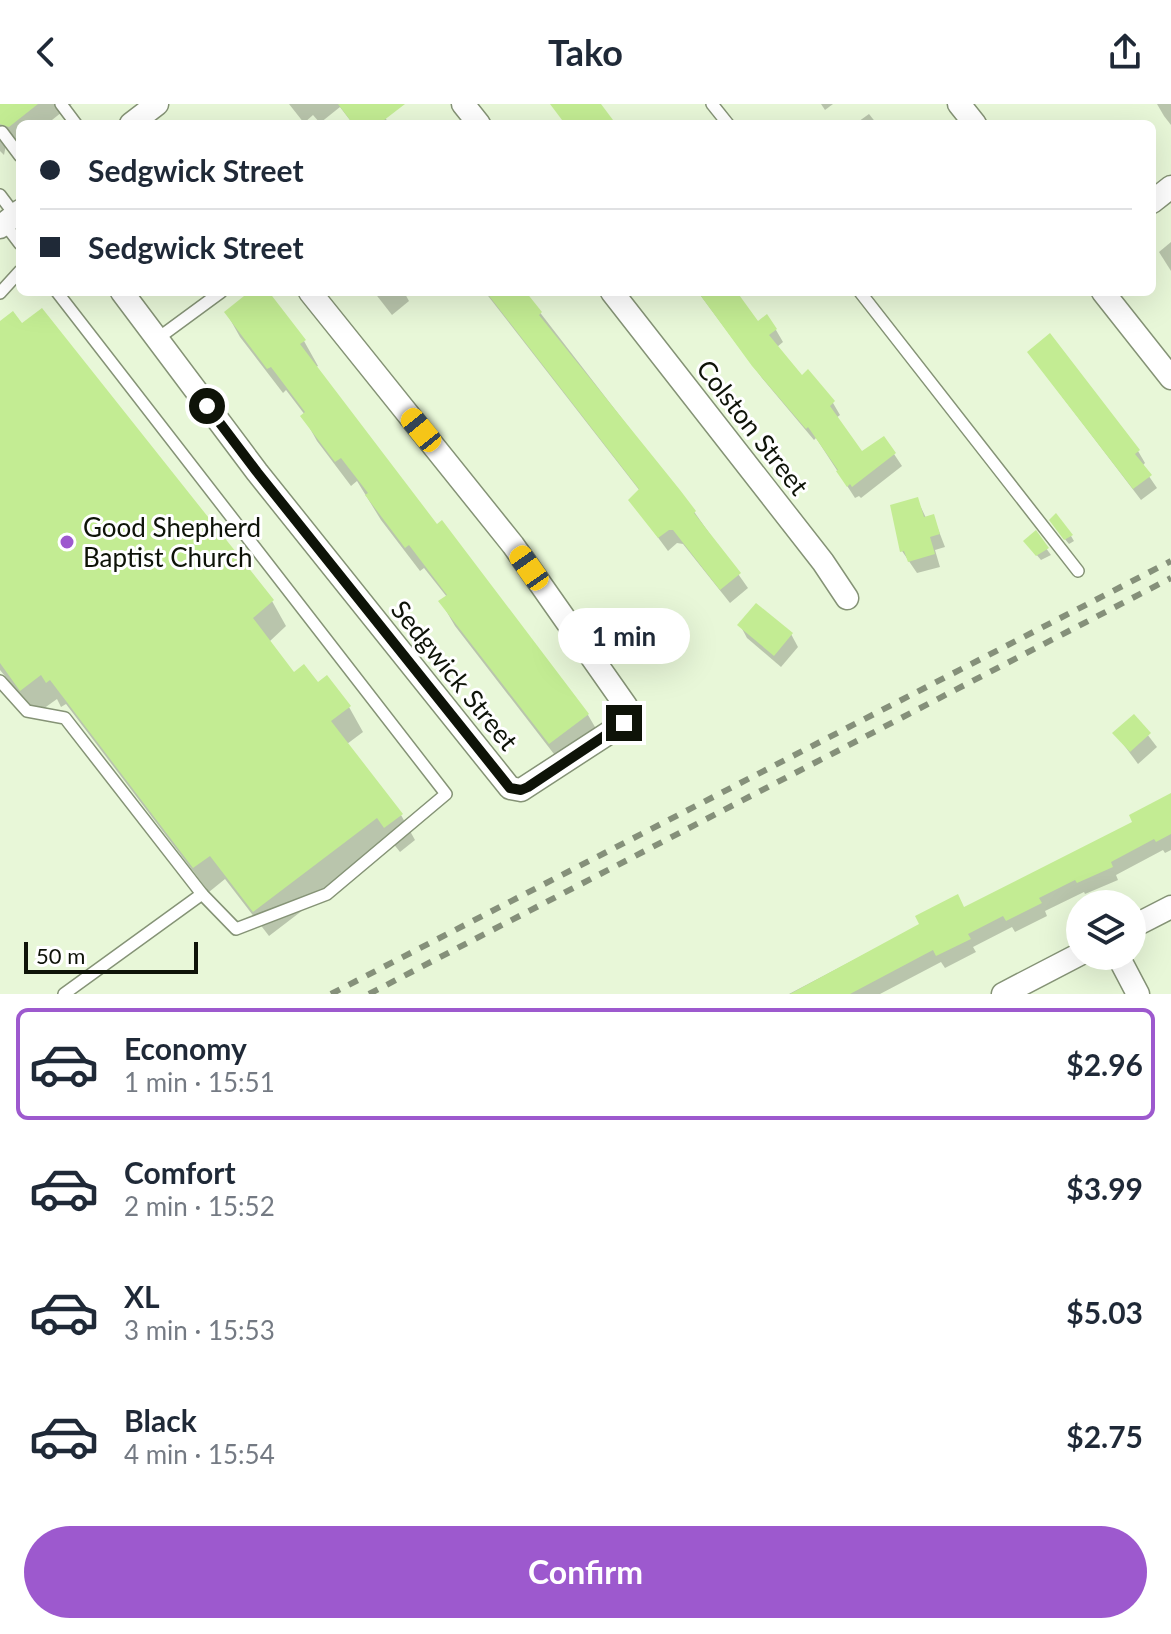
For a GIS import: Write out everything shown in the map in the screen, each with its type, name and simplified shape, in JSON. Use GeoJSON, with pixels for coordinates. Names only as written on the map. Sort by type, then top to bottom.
{"type":"FeatureCollection","features":[{"type":"Feature","properties":{"kind":"street"},"geometry":{"type":"LineString","coordinates":[[136,120],[157,104]]}},
{"type":"Feature","properties":{"kind":"street"},"geometry":{"type":"LineString","coordinates":[[463,104],[476,120]]}},
{"type":"Feature","properties":{"kind":"street"},"geometry":{"type":"LineString","coordinates":[[959,104],[972,120]]}},
{"type":"Feature","properties":{"kind":"street","name":"Sedgwick Street"},"geometry":{"type":"LineString","coordinates":[[125,296],[257,472],[510,788],[521,790],[624,723],[628,715],[626,706],[513,545],[313,296]]}},
{"type":"Feature","properties":{"kind":"street","name":"Colston Street"},"geometry":{"type":"LineString","coordinates":[[615,296],[823,562],[847,598]]}},
{"type":"Feature","properties":{"kind":"street"},"geometry":{"type":"LineString","coordinates":[[1106,296],[1171,378]]}},
{"type":"Feature","properties":{"kind":"street"},"geometry":{"type":"LineString","coordinates":[[1146,920],[1171,907]]}},
{"type":"Feature","properties":{"kind":"street"},"geometry":{"type":"LineString","coordinates":[[1003,994],[1066,961]]}},
{"type":"Feature","properties":{"kind":"street"},"geometry":{"type":"LineString","coordinates":[[1125,970],[1138,994]]}},
{"type":"Feature","properties":{"kind":"lane"},"geometry":{"type":"LineString","coordinates":[[712,104],[725,120]]}},
{"type":"Feature","properties":{"kind":"lane"},"geometry":{"type":"LineString","coordinates":[[2,132],[16,151]]}},
{"type":"Feature","properties":{"kind":"lane"},"geometry":{"type":"LineString","coordinates":[[0,195],[10,219]]}},
{"type":"Feature","properties":{"kind":"lane"},"geometry":{"type":"LineString","coordinates":[[0,293],[16,275]]}},
{"type":"Feature","properties":{"kind":"lane"},"geometry":{"type":"LineString","coordinates":[[0,681],[27,711],[65,718],[202,894],[236,929],[327,894],[446,794],[60,296]]}},
{"type":"Feature","properties":{"kind":"lane"},"geometry":{"type":"LineString","coordinates":[[157,339],[216,296]]}},
{"type":"Feature","properties":{"kind":"lane"},"geometry":{"type":"LineString","coordinates":[[863,296],[1078,571]]}},
{"type":"Feature","properties":{"kind":"lane"},"geometry":{"type":"LineString","coordinates":[[64,994],[202,894]]}},
{"type":"Feature","properties":{"kind":"building"},"geometry":{"type":"Polygon","coordinates":[[[0,104],[38,104],[9,127],[0,124],[0,104]]]}},
{"type":"Feature","properties":{"kind":"building"},"geometry":{"type":"Polygon","coordinates":[[[338,104],[405,104],[384,120],[350,120],[338,104]]]}},
{"type":"Feature","properties":{"kind":"building"},"geometry":{"type":"Polygon","coordinates":[[[550,104],[601,104],[613,120],[562,120],[550,104]]]}},
{"type":"Feature","properties":{"kind":"building"},"geometry":{"type":"Polygon","coordinates":[[[244,296],[272,296],[306,340],[300,344],[437,524],[442,520],[589,714],[549,744],[438,601],[447,595],[409,545],[405,548],[341,458],[335,462],[300,416],[305,412],[271,367],[267,369],[224,312],[244,296]]]}},
{"type":"Feature","properties":{"kind":"building"},"geometry":{"type":"Polygon","coordinates":[[[489,296],[529,296],[542,312],[539,315],[680,490],[741,573],[720,590],[673,530],[658,538],[628,500],[639,489],[489,296]]]}},
{"type":"Feature","properties":{"kind":"building"},"geometry":{"type":"Polygon","coordinates":[[[701,296],[740,296],[758,321],[767,314],[777,329],[769,335],[802,375],[808,369],[835,401],[830,406],[862,451],[884,436],[896,453],[852,487],[850,484],[847,487],[808,427],[806,429],[752,366],[701,296]]]}},
{"type":"Feature","properties":{"kind":"building"},"geometry":{"type":"Polygon","coordinates":[[[42,308],[274,600],[253,618],[294,672],[304,664],[318,682],[327,675],[351,706],[331,721],[403,814],[384,828],[377,818],[253,912],[210,856],[193,868],[50,680],[46,683],[41,675],[20,691],[0,663],[0,321],[13,311],[22,323],[42,308]]]}},
{"type":"Feature","properties":{"kind":"building"},"geometry":{"type":"Polygon","coordinates":[[[1050,333],[1140,450],[1135,454],[1152,475],[1133,489],[1027,352],[1050,333]]]}},
{"type":"Feature","properties":{"kind":"building"},"geometry":{"type":"Polygon","coordinates":[[[918,497],[924,517],[934,514],[940,534],[930,537],[935,554],[908,562],[904,551],[900,552],[890,505],[918,497]]]}},
{"type":"Feature","properties":{"kind":"building"},"geometry":{"type":"Polygon","coordinates":[[[1056,513],[1073,535],[1064,540],[1049,520],[1056,513]]]}},
{"type":"Feature","properties":{"kind":"building"},"geometry":{"type":"Polygon","coordinates":[[[1036,530],[1049,548],[1036,556],[1023,541],[1036,530]]]}},
{"type":"Feature","properties":{"kind":"building"},"geometry":{"type":"Polygon","coordinates":[[[756,603],[793,633],[774,656],[737,625],[756,603]]]}},
{"type":"Feature","properties":{"kind":"building"},"geometry":{"type":"Polygon","coordinates":[[[1134,714],[1151,733],[1130,752],[1112,733],[1134,714]]]}},
{"type":"Feature","properties":{"kind":"building"},"geometry":{"type":"Polygon","coordinates":[[[1171,793],[1171,834],[1156,842],[1154,839],[1111,862],[1113,867],[1077,883],[1075,880],[1039,898],[1042,903],[1006,921],[1003,916],[968,934],[971,939],[936,956],[933,950],[850,994],[790,994],[919,924],[915,916],[958,894],[964,907],[1132,822],[1129,815],[1171,793]]]}},
{"type":"Feature","properties":{"kind":"railway"},"geometry":{"type":"LineString","coordinates":[[331,994],[1171,561]]}},
{"type":"Feature","properties":{"kind":"railway"},"geometry":{"type":"LineString","coordinates":[[369,994],[1171,578]]}},
{"type":"Feature","properties":{"kind":"place","name":"Good Shepherd Baptist Church"},"geometry":{"type":"Point","coordinates":[67,542]}},
{"type":"Feature","properties":{"kind":"route"},"geometry":{"type":"LineString","coordinates":[[207,406],[510,788],[521,790],[528,787],[624,723]]}}]}
